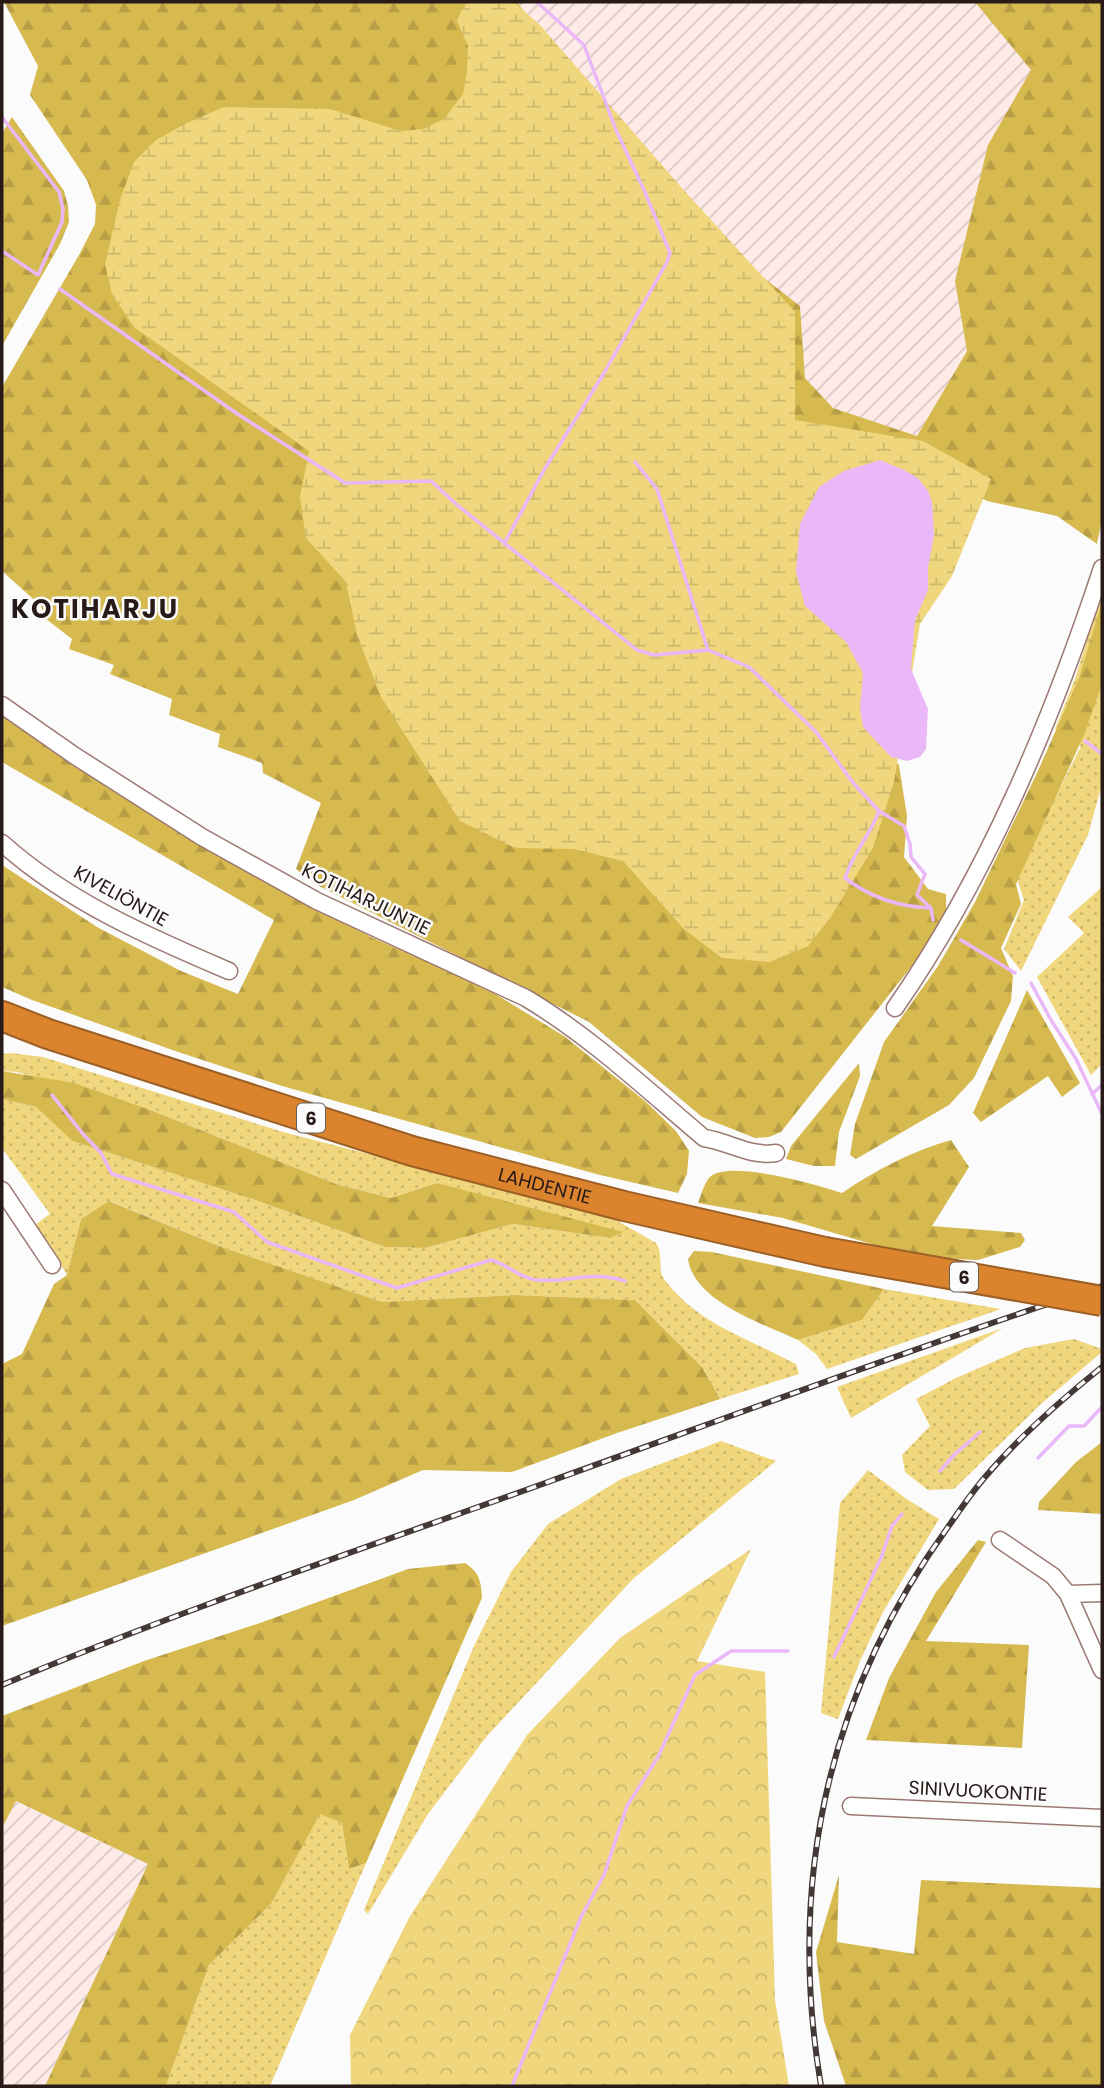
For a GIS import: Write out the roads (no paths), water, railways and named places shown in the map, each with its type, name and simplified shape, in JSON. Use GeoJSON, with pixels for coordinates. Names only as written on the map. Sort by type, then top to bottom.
{"type":"FeatureCollection","features":[{"type":"Feature","properties":{"kind":"highway","name":"LAHDENTIE"},"geometry":{"type":"LineString","coordinates":[[2,1016],[48,1034],[412,1151],[624,1206],[825,1252],[1102,1301]]}},
{"type":"Feature","properties":{"kind":"street"},"geometry":{"type":"LineString","coordinates":[[895,1008],[919,974],[1007,812],[1063,679],[1102,568]]}},
{"type":"Feature","properties":{"kind":"street","name":"KOTIHARJUNTIE"},"geometry":{"type":"LineString","coordinates":[[2,705],[75,756],[202,837],[317,901],[536,1004],[584,1037],[704,1138],[721,1141],[751,1153],[776,1153]]}},
{"type":"Feature","properties":{"kind":"street","name":"KIVELIÖNTIE"},"geometry":{"type":"LineString","coordinates":[[2,843],[77,898],[117,922],[229,971]]}},
{"type":"Feature","properties":{"kind":"street"},"geometry":{"type":"LineString","coordinates":[[2,1190],[51,1265]]}},
{"type":"Feature","properties":{"kind":"street"},"geometry":{"type":"LineString","coordinates":[[1000,1540],[1053,1576],[1068,1594],[1102,1670]]}},
{"type":"Feature","properties":{"kind":"street"},"geometry":{"type":"LineString","coordinates":[[1068,1594],[1102,1593]]}},
{"type":"Feature","properties":{"kind":"street","name":"SINIVUOKONTIE"},"geometry":{"type":"LineString","coordinates":[[851,1806],[1102,1818]]}},
{"type":"Feature","properties":{"kind":"waterway"},"geometry":{"type":"LineString","coordinates":[[504,544],[544,470],[604,373],[670,253],[616,130],[584,45],[537,2]]}},
{"type":"Feature","properties":{"kind":"waterway"},"geometry":{"type":"LineString","coordinates":[[2,117],[59,192],[63,209],[62,222],[38,275],[2,251]]}},
{"type":"Feature","properties":{"kind":"waterway"},"geometry":{"type":"LineString","coordinates":[[60,289],[236,413],[345,483],[431,481],[637,650],[654,655],[708,650],[749,667],[816,732],[854,784],[879,811],[904,826],[911,857],[925,874],[917,895],[931,908]]}},
{"type":"Feature","properties":{"kind":"waterway"},"geometry":{"type":"LineString","coordinates":[[635,462],[657,489],[708,650]]}},
{"type":"Feature","properties":{"kind":"waterway"},"geometry":{"type":"LineString","coordinates":[[1085,741],[1102,754]]}},
{"type":"Feature","properties":{"kind":"waterway"},"geometry":{"type":"LineString","coordinates":[[879,811],[845,878],[885,900],[907,906],[931,908],[933,920]]}},
{"type":"Feature","properties":{"kind":"waterway"},"geometry":{"type":"LineString","coordinates":[[961,940],[1015,973]]}},
{"type":"Feature","properties":{"kind":"waterway"},"geometry":{"type":"LineString","coordinates":[[1031,983],[1076,1059],[1102,1114]]}},
{"type":"Feature","properties":{"kind":"waterway"},"geometry":{"type":"LineString","coordinates":[[1092,1094],[1102,1085]]}},
{"type":"Feature","properties":{"kind":"waterway"},"geometry":{"type":"LineString","coordinates":[[52,1095],[101,1153],[112,1174],[234,1212],[267,1242],[397,1288],[491,1260],[524,1277],[537,1280],[601,1277],[625,1281]]}},
{"type":"Feature","properties":{"kind":"waterway"},"geometry":{"type":"LineString","coordinates":[[1038,1458],[1069,1426],[1084,1426],[1102,1407]]}},
{"type":"Feature","properties":{"kind":"waterway"},"geometry":{"type":"LineString","coordinates":[[940,1471],[980,1432]]}},
{"type":"Feature","properties":{"kind":"waterway"},"geometry":{"type":"LineString","coordinates":[[834,1657],[881,1558],[892,1526],[902,1514]]}},
{"type":"Feature","properties":{"kind":"waterway"},"geometry":{"type":"LineString","coordinates":[[512,2086],[581,1917],[604,1875],[627,1806],[658,1757],[695,1675],[731,1651],[788,1651]]}},
{"type":"Feature","properties":{"kind":"railway"},"geometry":{"type":"LineString","coordinates":[[2,1685],[274,1580],[893,1357],[1102,1286]]}},
{"type":"Feature","properties":{"kind":"railway"},"geometry":{"type":"LineString","coordinates":[[821,2086],[812,2011],[809,1937],[814,1864],[826,1793],[846,1724],[872,1657],[906,1591],[981,1482],[1027,1432],[1102,1367]]}},
{"type":"Feature","properties":{"kind":"district","name":"KOTIHARJU"},"geometry":{"type":"Point","coordinates":[95,609]}}]}
